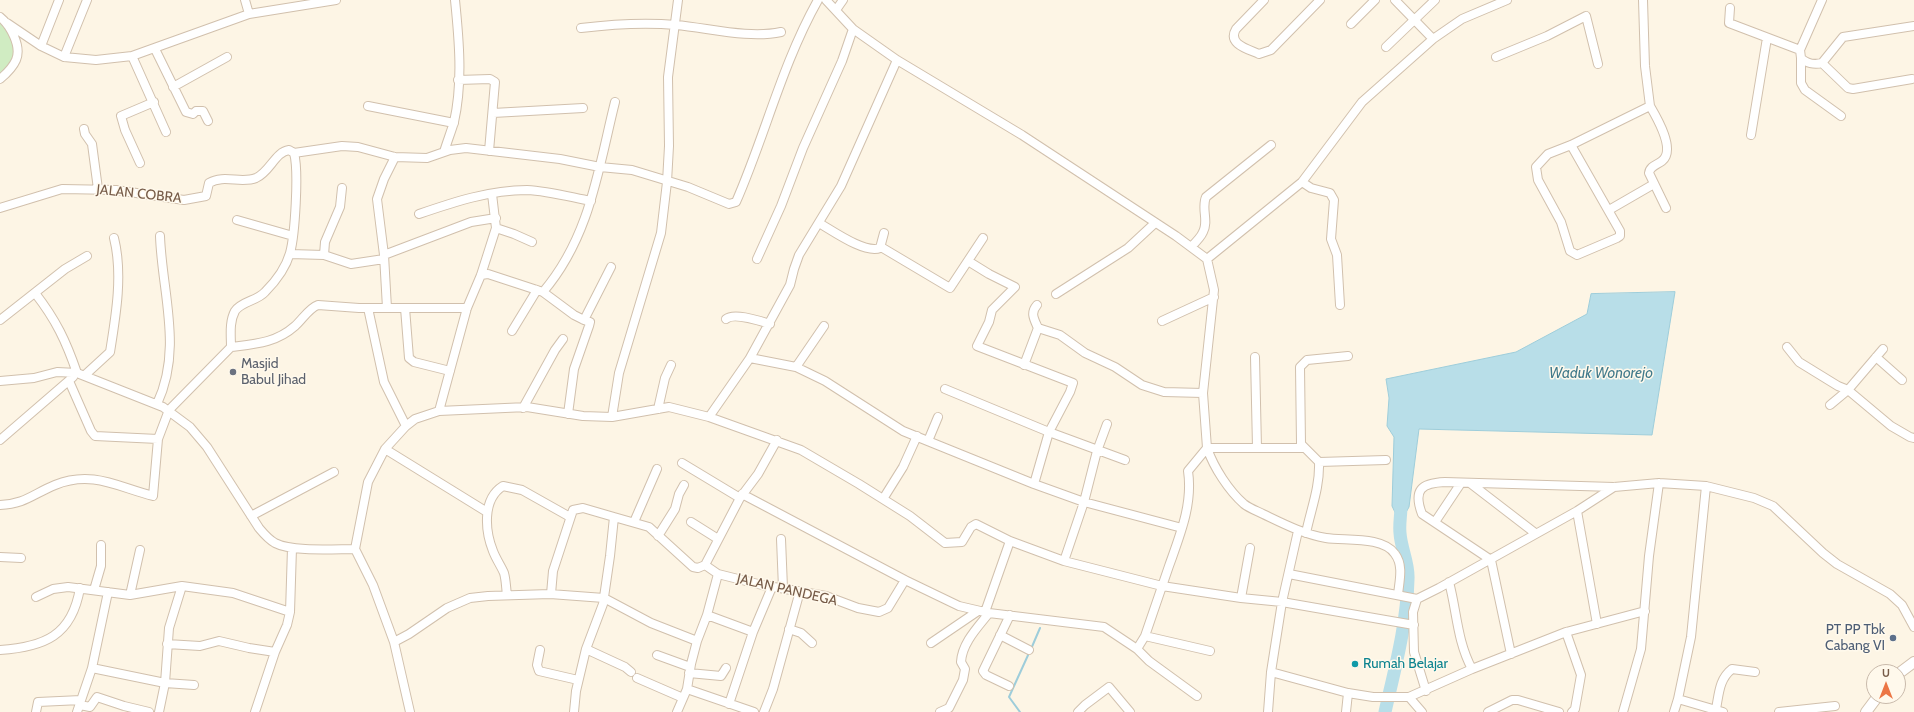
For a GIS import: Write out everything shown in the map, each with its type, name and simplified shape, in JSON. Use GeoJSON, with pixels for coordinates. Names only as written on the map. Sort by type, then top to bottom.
{"type":"FeatureCollection","features":[{"type":"Feature","properties":{"kind":"street"},"geometry":{"type":"LineString","coordinates":[[41,46],[59,0]]}},
{"type":"Feature","properties":{"kind":"street"},"geometry":{"type":"LineString","coordinates":[[64,57],[87,0]]}},
{"type":"Feature","properties":{"kind":"street"},"geometry":{"type":"LineString","coordinates":[[245,0],[249,14]]}},
{"type":"Feature","properties":{"kind":"street"},"geometry":{"type":"LineString","coordinates":[[0,16],[41,46],[64,57],[96,60],[132,56],[249,14],[336,0]]}},
{"type":"Feature","properties":{"kind":"street"},"geometry":{"type":"LineString","coordinates":[[444,152],[454,123],[458,80],[458,31],[455,0]]}},
{"type":"Feature","properties":{"kind":"street"},"geometry":{"type":"LineString","coordinates":[[612,417],[619,373],[661,233],[667,182],[668,77],[678,0]]}},
{"type":"Feature","properties":{"kind":"street"},"geometry":{"type":"LineString","coordinates":[[231,348],[231,326],[238,307],[260,296],[266,291],[285,266],[290,254],[294,236],[296,196],[294,153],[342,146],[358,147],[395,157],[430,158],[444,152],[460,148],[489,151],[560,159],[600,167],[632,170],[688,188],[729,204],[736,202],[754,158],[765,123],[783,77],[810,14],[818,0]]}},
{"type":"Feature","properties":{"kind":"street"},"geometry":{"type":"LineString","coordinates":[[826,0],[853,29],[897,60],[1022,136],[1191,247],[1206,259],[1211,272],[1214,297],[1202,394],[1207,448],[1210,456],[1229,487],[1245,505],[1302,532],[1326,538],[1378,542],[1387,546],[1395,554],[1401,568],[1399,596]]}},
{"type":"Feature","properties":{"kind":"street"},"geometry":{"type":"LineString","coordinates":[[836,10],[843,0]]}},
{"type":"Feature","properties":{"kind":"street"},"geometry":{"type":"LineString","coordinates":[[1264,0],[1236,29],[1233,37],[1238,44],[1259,54],[1271,50],[1320,0]]}},
{"type":"Feature","properties":{"kind":"street"},"geometry":{"type":"LineString","coordinates":[[1351,24],[1376,0]]}},
{"type":"Feature","properties":{"kind":"street"},"geometry":{"type":"LineString","coordinates":[[1396,0],[1433,40]]}},
{"type":"Feature","properties":{"kind":"street"},"geometry":{"type":"LineString","coordinates":[[1386,47],[1435,0]]}},
{"type":"Feature","properties":{"kind":"street"},"geometry":{"type":"LineString","coordinates":[[1206,259],[1302,182],[1362,102],[1433,40],[1462,19],[1507,0]]}},
{"type":"Feature","properties":{"kind":"street"},"geometry":{"type":"LineString","coordinates":[[1643,0],[1644,66],[1650,106],[1667,144],[1665,158],[1649,171],[1666,208]]}},
{"type":"Feature","properties":{"kind":"street"},"geometry":{"type":"LineString","coordinates":[[1822,0],[1800,54],[1801,82],[1805,90],[1840,116]]}},
{"type":"Feature","properties":{"kind":"street"},"geometry":{"type":"LineString","coordinates":[[1730,8],[1730,23],[1768,38],[1800,54],[1806,62],[1816,64],[1822,63],[1843,38],[1914,26]]}},
{"type":"Feature","properties":{"kind":"street"},"geometry":{"type":"LineString","coordinates":[[1496,57],[1547,36],[1586,16],[1598,64]]}},
{"type":"Feature","properties":{"kind":"street"},"geometry":{"type":"LineString","coordinates":[[0,80],[13,66],[17,59],[18,52],[16,43],[7,22]]}},
{"type":"Feature","properties":{"kind":"street"},"geometry":{"type":"LineString","coordinates":[[581,28],[624,23],[675,25],[761,35],[781,32]]}},
{"type":"Feature","properties":{"kind":"street"},"geometry":{"type":"LineString","coordinates":[[757,259],[781,206],[803,148],[842,61],[853,29]]}},
{"type":"Feature","properties":{"kind":"street"},"geometry":{"type":"LineString","coordinates":[[1751,135],[1768,38]]}},
{"type":"Feature","properties":{"kind":"street"},"geometry":{"type":"LineString","coordinates":[[155,49],[186,112],[193,114],[196,110],[203,111],[208,121]]}},
{"type":"Feature","properties":{"kind":"street"},"geometry":{"type":"LineString","coordinates":[[132,56],[154,102],[166,132]]}},
{"type":"Feature","properties":{"kind":"street"},"geometry":{"type":"LineString","coordinates":[[173,87],[227,57]]}},
{"type":"Feature","properties":{"kind":"street"},"geometry":{"type":"LineString","coordinates":[[709,417],[750,358],[770,324],[790,285],[794,269],[800,255],[841,186],[897,60]]}},
{"type":"Feature","properties":{"kind":"street"},"geometry":{"type":"LineString","coordinates":[[1822,63],[1848,88],[1853,89],[1912,79]]}},
{"type":"Feature","properties":{"kind":"street"},"geometry":{"type":"LineString","coordinates":[[458,80],[494,80],[496,87],[489,151]]}},
{"type":"Feature","properties":{"kind":"street"},"geometry":{"type":"LineString","coordinates":[[140,164],[125,130],[121,116],[154,102]]}},
{"type":"Feature","properties":{"kind":"street"},"geometry":{"type":"LineString","coordinates":[[512,331],[540,291],[556,276],[570,253],[584,222],[600,167],[615,102]]}},
{"type":"Feature","properties":{"kind":"street"},"geometry":{"type":"LineString","coordinates":[[368,106],[454,123]]}},
{"type":"Feature","properties":{"kind":"street"},"geometry":{"type":"LineString","coordinates":[[1571,145],[1610,210],[1620,230],[1620,236],[1582,254],[1573,254],[1570,251],[1561,222],[1538,180],[1536,169],[1538,164],[1548,154],[1571,145],[1650,106]]}},
{"type":"Feature","properties":{"kind":"street"},"geometry":{"type":"LineString","coordinates":[[494,112],[583,108]]}},
{"type":"Feature","properties":{"kind":"street"},"geometry":{"type":"LineString","coordinates":[[84,129],[85,134],[92,144],[98,189]]}},
{"type":"Feature","properties":{"kind":"street"},"geometry":{"type":"LineString","coordinates":[[1191,247],[1203,232],[1205,224],[1203,204],[1206,197],[1271,145]]}},
{"type":"Feature","properties":{"kind":"street","name":"JALAN COBRA"},"geometry":{"type":"LineString","coordinates":[[0,208],[62,189],[116,190],[184,200],[206,196],[210,183],[216,179],[255,178],[269,169],[283,152],[289,150],[294,153]]}},
{"type":"Feature","properties":{"kind":"street"},"geometry":{"type":"LineString","coordinates":[[387,308],[384,257],[377,199],[395,157]]}},
{"type":"Feature","properties":{"kind":"street"},"geometry":{"type":"LineString","coordinates":[[1302,182],[1311,188],[1330,193],[1334,200],[1331,239],[1337,255],[1340,305]]}},
{"type":"Feature","properties":{"kind":"street"},"geometry":{"type":"LineString","coordinates":[[1610,210],[1654,184]]}},
{"type":"Feature","properties":{"kind":"street"},"geometry":{"type":"LineString","coordinates":[[324,255],[325,242],[340,207],[342,188]]}},
{"type":"Feature","properties":{"kind":"street"},"geometry":{"type":"LineString","coordinates":[[420,214],[463,199],[528,190],[591,201]]}},
{"type":"Feature","properties":{"kind":"street"},"geometry":{"type":"LineString","coordinates":[[439,411],[467,308],[481,275],[496,228],[492,194]]}},
{"type":"Feature","properties":{"kind":"street"},"geometry":{"type":"LineString","coordinates":[[290,254],[324,255],[352,264],[384,257],[471,222],[496,218]]}},
{"type":"Feature","properties":{"kind":"street"},"geometry":{"type":"LineString","coordinates":[[237,220],[294,236]]}},
{"type":"Feature","properties":{"kind":"street"},"geometry":{"type":"LineString","coordinates":[[819,223],[868,249],[875,250],[881,247]]}},
{"type":"Feature","properties":{"kind":"street"},"geometry":{"type":"LineString","coordinates":[[1056,294],[1128,248],[1155,223]]}},
{"type":"Feature","properties":{"kind":"street"},"geometry":{"type":"LineString","coordinates":[[496,228],[532,242]]}},
{"type":"Feature","properties":{"kind":"street"},"geometry":{"type":"LineString","coordinates":[[881,247],[884,233]]}},
{"type":"Feature","properties":{"kind":"street"},"geometry":{"type":"LineString","coordinates":[[157,404],[165,387],[168,373],[170,334],[160,236]]}},
{"type":"Feature","properties":{"kind":"street"},"geometry":{"type":"LineString","coordinates":[[0,440],[69,381],[81,374],[110,352],[115,317],[118,269],[118,254],[114,238]]}},
{"type":"Feature","properties":{"kind":"street"},"geometry":{"type":"LineString","coordinates":[[881,247],[950,288],[983,238]]}},
{"type":"Feature","properties":{"kind":"street"},"geometry":{"type":"LineString","coordinates":[[0,320],[65,269],[86,256]]}},
{"type":"Feature","properties":{"kind":"street"},"geometry":{"type":"LineString","coordinates":[[968,261],[989,274],[1015,287],[992,310],[989,322],[977,346],[1073,383],[1070,392],[1049,432],[1034,484]]}},
{"type":"Feature","properties":{"kind":"street"},"geometry":{"type":"LineString","coordinates":[[584,320],[611,266]]}},
{"type":"Feature","properties":{"kind":"street"},"geometry":{"type":"LineString","coordinates":[[481,275],[488,274],[540,291],[574,315],[590,322],[574,369],[568,414]]}},
{"type":"Feature","properties":{"kind":"street"},"geometry":{"type":"LineString","coordinates":[[36,293],[47,308],[64,337],[81,374]]}},
{"type":"Feature","properties":{"kind":"street"},"geometry":{"type":"LineString","coordinates":[[1162,321],[1214,297]]}},
{"type":"Feature","properties":{"kind":"street"},"geometry":{"type":"LineString","coordinates":[[0,505],[20,503],[54,485],[82,479],[104,480],[132,491],[153,496],[158,439],[169,410],[231,348],[263,343],[278,338],[293,328],[318,304],[368,308],[467,308]]}},
{"type":"Feature","properties":{"kind":"street"},"geometry":{"type":"LineString","coordinates":[[1024,365],[1038,328],[1032,314],[1033,309],[1037,305]]}},
{"type":"Feature","properties":{"kind":"street"},"geometry":{"type":"LineString","coordinates":[[368,308],[384,382],[406,426]]}},
{"type":"Feature","properties":{"kind":"street"},"geometry":{"type":"LineString","coordinates":[[405,308],[409,358],[414,362],[450,371]]}},
{"type":"Feature","properties":{"kind":"street"},"geometry":{"type":"LineString","coordinates":[[726,319],[735,316],[770,324]]}},
{"type":"Feature","properties":{"kind":"street"},"geometry":{"type":"LineString","coordinates":[[796,367],[824,326]]}},
{"type":"Feature","properties":{"kind":"street"},"geometry":{"type":"LineString","coordinates":[[1038,328],[1060,335],[1085,353],[1115,367],[1142,385],[1164,392],[1202,394]]}},
{"type":"Feature","properties":{"kind":"street"},"geometry":{"type":"LineString","coordinates":[[523,408],[551,356],[563,339]]}},
{"type":"Feature","properties":{"kind":"street"},"geometry":{"type":"LineString","coordinates":[[1787,347],[1799,362],[1838,386],[1848,390],[1891,426],[1914,438]]}},
{"type":"Feature","properties":{"kind":"street"},"geometry":{"type":"LineString","coordinates":[[1830,405],[1848,390],[1883,349]]}},
{"type":"Feature","properties":{"kind":"street"},"geometry":{"type":"LineString","coordinates":[[1348,356],[1307,360],[1300,367],[1300,441],[1304,448],[1319,462],[1386,460]]}},
{"type":"Feature","properties":{"kind":"street"},"geometry":{"type":"LineString","coordinates":[[1255,357],[1257,448]]}},
{"type":"Feature","properties":{"kind":"street"},"geometry":{"type":"LineString","coordinates":[[1876,357],[1902,380]]}},
{"type":"Feature","properties":{"kind":"street"},"geometry":{"type":"LineString","coordinates":[[750,358],[796,367],[825,381],[903,431],[1034,484],[1084,502],[1182,528]]}},
{"type":"Feature","properties":{"kind":"street"},"geometry":{"type":"LineString","coordinates":[[658,409],[665,378],[671,365]]}},
{"type":"Feature","properties":{"kind":"street"},"geometry":{"type":"LineString","coordinates":[[0,381],[34,378],[57,372],[81,374],[157,404],[169,410],[190,427],[207,447],[251,516],[268,538],[277,544],[292,548],[355,549]]}},
{"type":"Feature","properties":{"kind":"street"},"geometry":{"type":"LineString","coordinates":[[69,381],[91,431],[95,436],[158,439]]}},
{"type":"Feature","properties":{"kind":"street"},"geometry":{"type":"LineString","coordinates":[[945,389],[1097,451],[1125,460]]}},
{"type":"Feature","properties":{"kind":"street"},"geometry":{"type":"LineString","coordinates":[[410,712],[394,642],[373,586],[355,549],[368,482],[385,449],[406,426],[415,419],[439,411],[523,408],[568,414],[612,417],[668,407],[709,417],[802,450],[910,516],[933,536],[947,544],[962,542],[971,526],[976,524],[1010,540],[1064,561],[1162,586],[1241,598],[1282,602],[1413,625]]}},
{"type":"Feature","properties":{"kind":"street"},"geometry":{"type":"LineString","coordinates":[[928,441],[938,417]]}},
{"type":"Feature","properties":{"kind":"street"},"geometry":{"type":"LineString","coordinates":[[1064,561],[1084,502],[1097,451],[1107,424]]}},
{"type":"Feature","properties":{"kind":"street"},"geometry":{"type":"LineString","coordinates":[[883,499],[903,468],[917,436]]}},
{"type":"Feature","properties":{"kind":"street"},"geometry":{"type":"LineString","coordinates":[[551,594],[553,572],[570,517],[573,510],[578,508],[649,527],[693,567],[698,568],[705,565],[741,496],[758,474],[777,440]]}},
{"type":"Feature","properties":{"kind":"street"},"geometry":{"type":"LineString","coordinates":[[1207,448],[1304,448]]}},
{"type":"Feature","properties":{"kind":"street"},"geometry":{"type":"LineString","coordinates":[[1137,649],[1145,636],[1189,504],[1190,485],[1188,471],[1207,448]]}},
{"type":"Feature","properties":{"kind":"street"},"geometry":{"type":"LineString","coordinates":[[385,449],[487,512]]}},
{"type":"Feature","properties":{"kind":"street"},"geometry":{"type":"LineString","coordinates":[[1268,712],[1271,672],[1282,602],[1302,532],[1318,486],[1319,462]]}},
{"type":"Feature","properties":{"kind":"street"},"geometry":{"type":"LineString","coordinates":[[682,463],[741,496],[959,606],[984,612],[1104,627],[1137,649],[1149,661],[1196,696]]}},
{"type":"Feature","properties":{"kind":"street"},"geometry":{"type":"LineString","coordinates":[[634,522],[657,469]]}},
{"type":"Feature","properties":{"kind":"street"},"geometry":{"type":"LineString","coordinates":[[251,516],[334,472]]}},
{"type":"Feature","properties":{"kind":"street"},"geometry":{"type":"LineString","coordinates":[[1511,654],[1491,560],[1422,514],[1418,504],[1418,493],[1424,486],[1431,483],[1470,483],[1614,487],[1659,483],[1706,486],[1754,498],[1773,506],[1823,553],[1837,564],[1890,594],[1902,605],[1914,628]]}},
{"type":"Feature","properties":{"kind":"street"},"geometry":{"type":"LineString","coordinates":[[1434,522],[1461,483]]}},
{"type":"Feature","properties":{"kind":"street"},"geometry":{"type":"LineString","coordinates":[[1470,483],[1535,533]]}},
{"type":"Feature","properties":{"kind":"street"},"geometry":{"type":"LineString","coordinates":[[1623,712],[1641,649],[1649,556],[1659,483]]}},
{"type":"Feature","properties":{"kind":"street"},"geometry":{"type":"LineString","coordinates":[[658,536],[675,509],[679,494],[684,485]]}},
{"type":"Feature","properties":{"kind":"street"},"geometry":{"type":"LineString","coordinates":[[507,595],[503,572],[490,541],[487,512],[489,503],[496,491],[503,486],[510,486],[522,490],[570,517]]}},
{"type":"Feature","properties":{"kind":"street"},"geometry":{"type":"LineString","coordinates":[[1674,712],[1691,637],[1706,486]]}},
{"type":"Feature","properties":{"kind":"street"},"geometry":{"type":"LineString","coordinates":[[1289,574],[1416,598],[1491,560],[1535,533],[1576,511],[1614,487]]}},
{"type":"Feature","properties":{"kind":"street"},"geometry":{"type":"LineString","coordinates":[[1576,511],[1597,624]]}},
{"type":"Feature","properties":{"kind":"street"},"geometry":{"type":"LineString","coordinates":[[574,712],[578,680],[586,649],[603,604],[614,517]]}},
{"type":"Feature","properties":{"kind":"street"},"geometry":{"type":"LineString","coordinates":[[691,522],[718,539]]}},
{"type":"Feature","properties":{"kind":"street"},"geometry":{"type":"LineString","coordinates":[[781,539],[783,588]]}},
{"type":"Feature","properties":{"kind":"street"},"geometry":{"type":"LineString","coordinates":[[940,712],[948,708],[963,680],[965,671],[961,662],[963,652],[984,612],[1010,540]]}},
{"type":"Feature","properties":{"kind":"street"},"geometry":{"type":"LineString","coordinates":[[94,590],[101,566],[101,545]]}},
{"type":"Feature","properties":{"kind":"street"},"geometry":{"type":"LineString","coordinates":[[255,712],[275,652],[287,625],[290,612],[292,548]]}},
{"type":"Feature","properties":{"kind":"street"},"geometry":{"type":"LineString","coordinates":[[1241,598],[1250,548]]}},
{"type":"Feature","properties":{"kind":"street"},"geometry":{"type":"LineString","coordinates":[[130,595],[140,550]]}},
{"type":"Feature","properties":{"kind":"street"},"geometry":{"type":"LineString","coordinates":[[0,557],[21,558]]}},
{"type":"Feature","properties":{"kind":"street","name":"JALAN PANDEGA"},"geometry":{"type":"LineString","coordinates":[[705,565],[718,574],[772,587],[826,596],[858,608],[879,612],[888,608],[905,580]]}},
{"type":"Feature","properties":{"kind":"street","name":"JALAN PANDEGA"},"geometry":{"type":"LineString","coordinates":[[677,712],[687,689],[697,641],[707,616],[718,574]]}},
{"type":"Feature","properties":{"kind":"street"},"geometry":{"type":"LineString","coordinates":[[1449,582],[1463,653],[1472,669]]}},
{"type":"Feature","properties":{"kind":"street"},"geometry":{"type":"LineString","coordinates":[[36,597],[53,589],[68,587],[130,595],[182,586],[233,594],[290,612]]}},
{"type":"Feature","properties":{"kind":"street"},"geometry":{"type":"LineString","coordinates":[[159,712],[165,683],[167,644],[172,615],[182,586]]}},
{"type":"Feature","properties":{"kind":"street"},"geometry":{"type":"LineString","coordinates":[[729,704],[753,632],[772,587]]}},
{"type":"Feature","properties":{"kind":"street"},"geometry":{"type":"LineString","coordinates":[[0,650],[21,649],[39,644],[61,631],[73,614],[80,588]]}},
{"type":"Feature","properties":{"kind":"street"},"geometry":{"type":"LineString","coordinates":[[764,712],[773,689],[800,591]]}},
{"type":"Feature","properties":{"kind":"street"},"geometry":{"type":"LineString","coordinates":[[80,706],[92,668],[108,592]]}},
{"type":"Feature","properties":{"kind":"street"},"geometry":{"type":"LineString","coordinates":[[394,642],[409,634],[456,603],[470,598],[551,594],[604,598],[651,623],[697,641]]}},
{"type":"Feature","properties":{"kind":"street"},"geometry":{"type":"LineString","coordinates":[[1416,598],[1413,608],[1415,660],[1426,691]]}},
{"type":"Feature","properties":{"kind":"street"},"geometry":{"type":"LineString","coordinates":[[1271,672],[1348,693],[1373,697],[1409,697],[1426,691],[1472,669],[1566,632],[1645,611]]}},
{"type":"Feature","properties":{"kind":"street"},"geometry":{"type":"LineString","coordinates":[[931,643],[984,612]]}},
{"type":"Feature","properties":{"kind":"street"},"geometry":{"type":"LineString","coordinates":[[1009,686],[986,675],[983,671],[1010,615]]}},
{"type":"Feature","properties":{"kind":"street"},"geometry":{"type":"LineString","coordinates":[[707,616],[753,632]]}},
{"type":"Feature","properties":{"kind":"street"},"geometry":{"type":"LineString","coordinates":[[790,629],[800,633],[812,643]]}},
{"type":"Feature","properties":{"kind":"street"},"geometry":{"type":"LineString","coordinates":[[1566,632],[1582,675],[1575,709],[1572,712]]}},
{"type":"Feature","properties":{"kind":"street"},"geometry":{"type":"LineString","coordinates":[[1000,635],[1029,650]]}},
{"type":"Feature","properties":{"kind":"street"},"geometry":{"type":"LineString","coordinates":[[1145,636],[1210,651]]}},
{"type":"Feature","properties":{"kind":"street"},"geometry":{"type":"LineString","coordinates":[[167,644],[200,646],[219,641],[275,652]]}},
{"type":"Feature","properties":{"kind":"street"},"geometry":{"type":"LineString","coordinates":[[586,649],[625,667],[631,672]]}},
{"type":"Feature","properties":{"kind":"street"},"geometry":{"type":"LineString","coordinates":[[540,650],[536,665],[539,671],[578,680]]}},
{"type":"Feature","properties":{"kind":"street"},"geometry":{"type":"LineString","coordinates":[[657,655],[690,670],[722,676],[726,668]]}},
{"type":"Feature","properties":{"kind":"street"},"geometry":{"type":"LineString","coordinates":[[92,668],[165,683],[194,685]]}},
{"type":"Feature","properties":{"kind":"street"},"geometry":{"type":"LineString","coordinates":[[1678,699],[1719,711],[1721,682],[1725,674],[1732,669],[1755,672]]}},
{"type":"Feature","properties":{"kind":"street"},"geometry":{"type":"LineString","coordinates":[[637,678],[683,698]]}},
{"type":"Feature","properties":{"kind":"street"},"geometry":{"type":"LineString","coordinates":[[1078,712],[1085,704],[1109,687],[1130,712]]}},
{"type":"Feature","properties":{"kind":"street"},"geometry":{"type":"LineString","coordinates":[[687,689],[754,712]]}},
{"type":"Feature","properties":{"kind":"street"},"geometry":{"type":"LineString","coordinates":[[1346,712],[1348,693]]}},
{"type":"Feature","properties":{"kind":"street"},"geometry":{"type":"LineString","coordinates":[[1409,697],[1422,712]]}},
{"type":"Feature","properties":{"kind":"street"},"geometry":{"type":"LineString","coordinates":[[36,712],[38,702],[90,707],[97,698],[149,712]]}},
{"type":"Feature","properties":{"kind":"street"},"geometry":{"type":"LineString","coordinates":[[1488,712],[1512,700],[1518,700],[1559,712]]}},
{"type":"Feature","properties":{"kind":"street"},"geometry":{"type":"LineString","coordinates":[[1780,712],[1834,706]]}},
{"type":"Feature","properties":{"kind":"green space"},"geometry":{"type":"Polygon","coordinates":[[[0,18],[10,33],[15,52],[12,62],[0,73],[0,18]]]}},
{"type":"Feature","properties":{"kind":"water","name":"Waduk Wonorejo"},"geometry":{"type":"Polygon","coordinates":[[[1675,292],[1652,435],[1419,429],[1409,507],[1400,523],[1392,506],[1394,437],[1387,426],[1389,398],[1386,379],[1516,352],[1587,314],[1591,294],[1675,292]]]}},
{"type":"Feature","properties":{"kind":"waterway"},"geometry":{"type":"LineString","coordinates":[[1385,712],[1400,646],[1407,596],[1408,573],[1400,530],[1401,506]]}},
{"type":"Feature","properties":{"kind":"waterway"},"geometry":{"type":"LineString","coordinates":[[1031,649],[1040,628]]}},
{"type":"Feature","properties":{"kind":"waterway"},"geometry":{"type":"LineString","coordinates":[[1020,712],[1009,697],[1029,653]]}},
{"type":"Feature","properties":{"kind":"place","name":"Masjid Babul Jihad"},"geometry":{"type":"Point","coordinates":[233,372]}},
{"type":"Feature","properties":{"kind":"place","name":"PT PP Tbk Cabang VI"},"geometry":{"type":"Point","coordinates":[1893,638]}},
{"type":"Feature","properties":{"kind":"place","name":"Rumah Belajar"},"geometry":{"type":"Point","coordinates":[1355,664]}}]}
